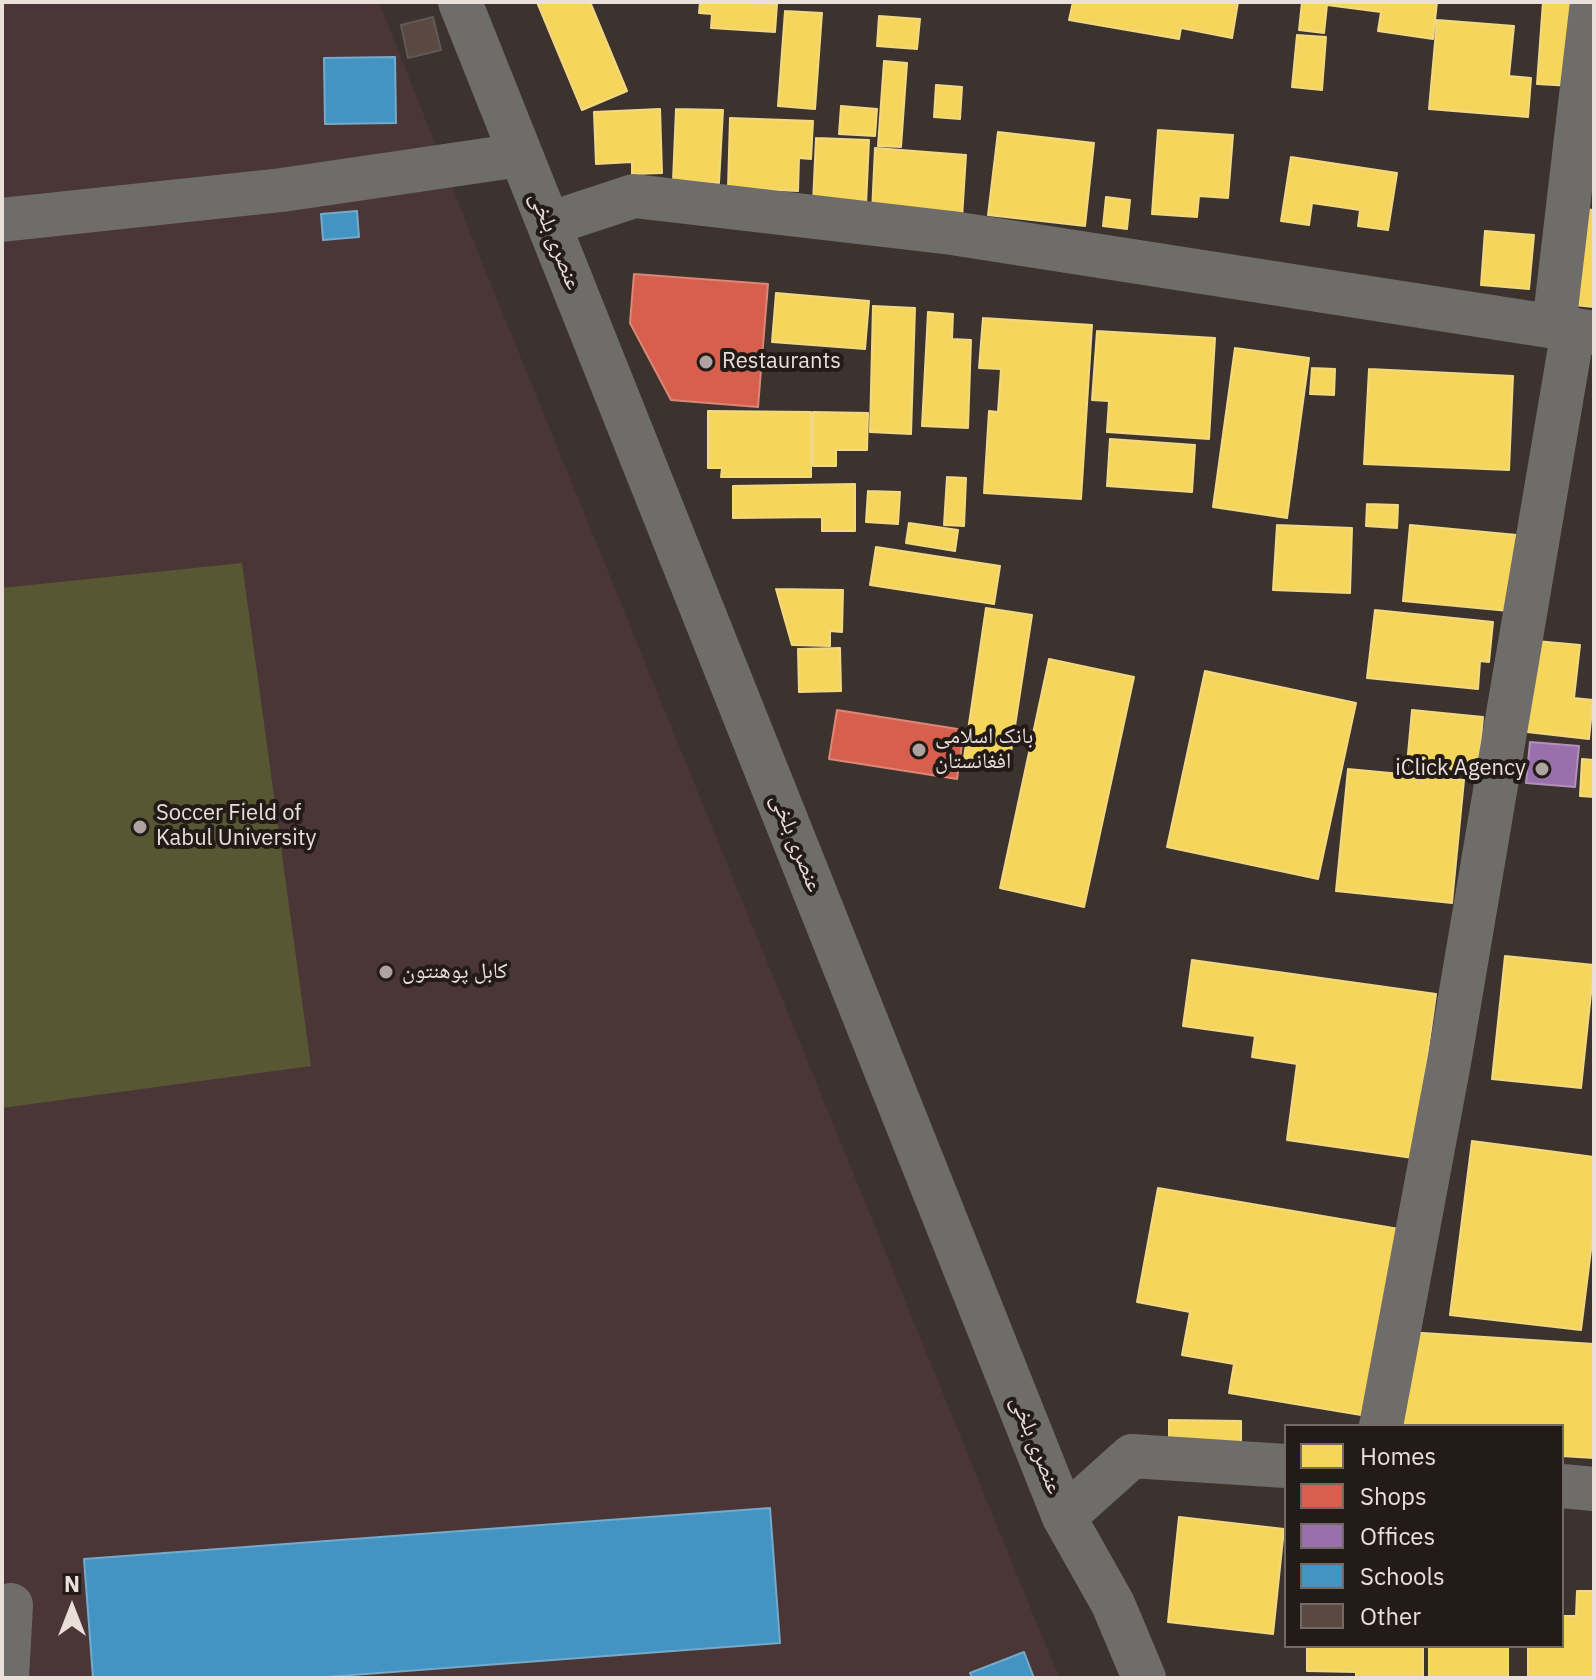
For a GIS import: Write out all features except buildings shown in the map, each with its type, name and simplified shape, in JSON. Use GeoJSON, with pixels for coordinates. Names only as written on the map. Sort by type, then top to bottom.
{"type":"FeatureCollection","features":[{"type":"Feature","properties":{"kind":"street","name":"عنصری بلخی"},"geometry":{"type":"LineString","coordinates":[[460,2],[1064,1517],[1113,1604],[1144,1678]]}},
{"type":"Feature","properties":{"kind":"street"},"geometry":{"type":"LineString","coordinates":[[1381,1424],[1453,1042],[1574,330],[1592,2]]}},
{"type":"Feature","properties":{"kind":"street"},"geometry":{"type":"LineString","coordinates":[[2,220],[282,190],[520,155]]}},
{"type":"Feature","properties":{"kind":"street"},"geometry":{"type":"LineString","coordinates":[[549,224],[634,196],[952,233],[1574,330]]}},
{"type":"Feature","properties":{"kind":"street"},"geometry":{"type":"LineString","coordinates":[[1064,1517],[1132,1456],[1284,1466]]}},
{"type":"Feature","properties":{"kind":"street"},"geometry":{"type":"LineString","coordinates":[[1564,1486],[1594,1489]]}},
{"type":"Feature","properties":{"kind":"street"},"geometry":{"type":"LineString","coordinates":[[7,1678],[11,1605]]}},
{"type":"Feature","properties":{"kind":"shaded area","name":"کابل پوهنتون"},"geometry":{"type":"Polygon","coordinates":[[[2,2],[379,2],[483,265],[1059,1678],[2,1678],[2,2]]]}},
{"type":"Feature","properties":{"kind":"green space","name":"Soccer Field of Kabul University"},"geometry":{"type":"Polygon","coordinates":[[[242,563],[311,1066],[2,1108],[2,588],[242,563]]]}},
{"type":"Feature","properties":{"kind":"place","name":"Restaurants"},"geometry":{"type":"Point","coordinates":[706,362]}},
{"type":"Feature","properties":{"kind":"place","name":"بانک اسلامی افغانستان"},"geometry":{"type":"Point","coordinates":[919,750]}},
{"type":"Feature","properties":{"kind":"place","name":"iClick Agency"},"geometry":{"type":"Point","coordinates":[1542,769]}},
{"type":"Feature","properties":{"kind":"place","name":"Soccer Field of Kabul University"},"geometry":{"type":"Point","coordinates":[140,827]}},
{"type":"Feature","properties":{"kind":"place","name":"کابل پوهنتون"},"geometry":{"type":"Point","coordinates":[386,972]}}]}
